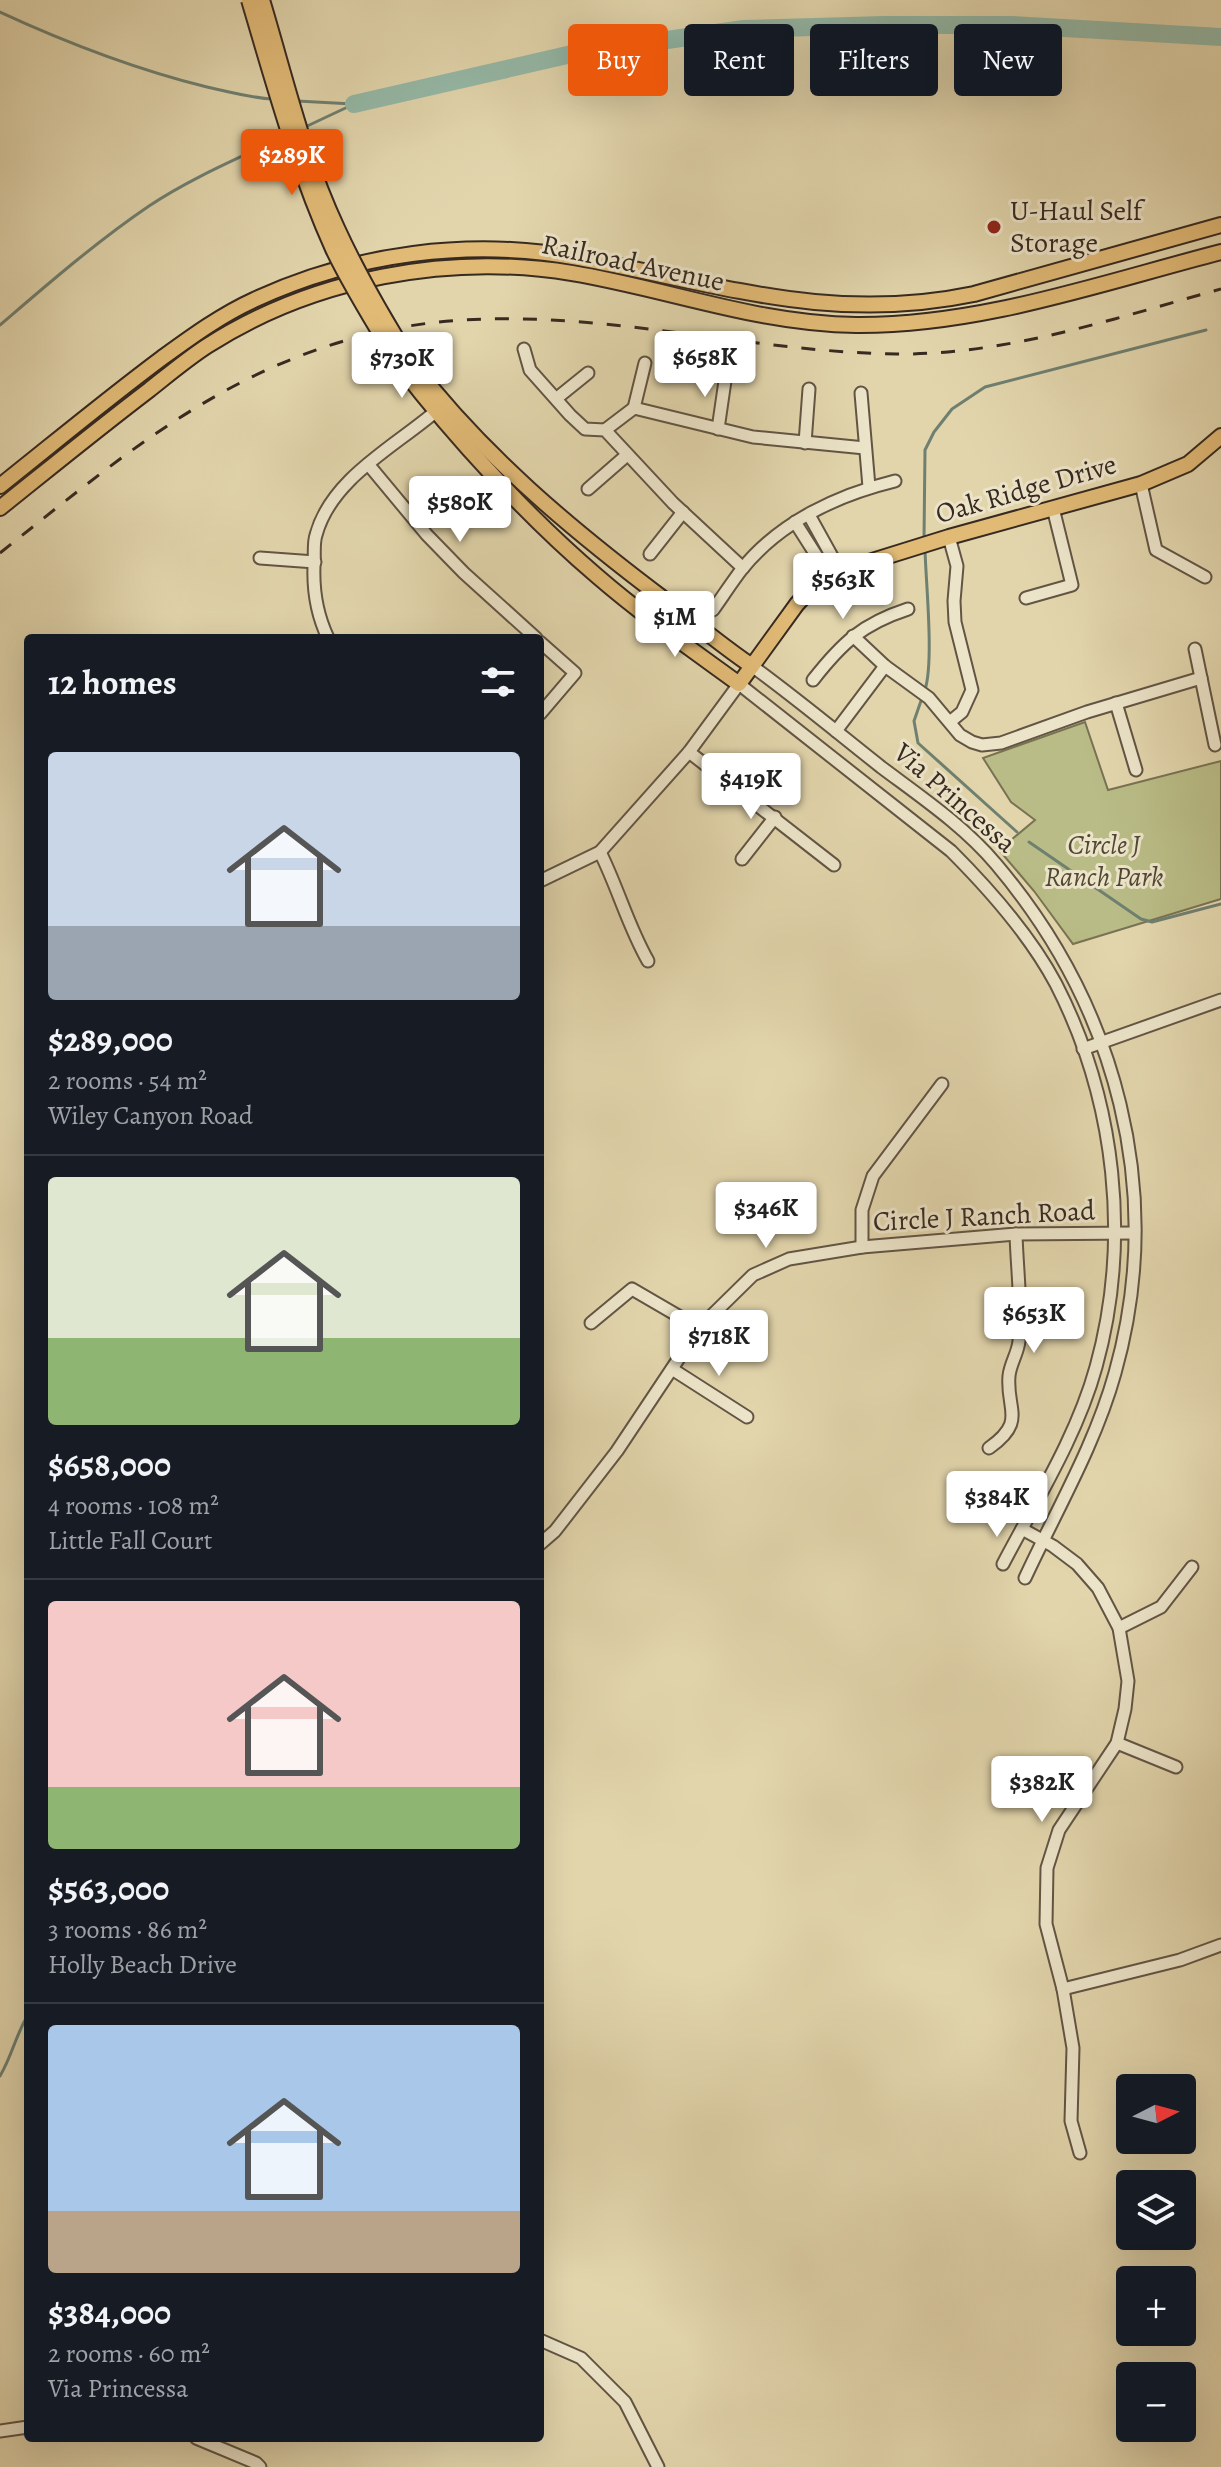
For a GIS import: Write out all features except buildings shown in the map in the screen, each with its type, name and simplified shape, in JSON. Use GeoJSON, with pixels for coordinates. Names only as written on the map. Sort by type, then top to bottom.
{"type":"FeatureCollection","features":[{"type":"Feature","properties":{"kind":"main road"},"geometry":{"type":"LineString","coordinates":[[249,0],[313,201],[335,252],[406,364],[437,406]]}},
{"type":"Feature","properties":{"kind":"main road"},"geometry":{"type":"LineString","coordinates":[[262,0],[295,113],[336,227],[406,364]]}},
{"type":"Feature","properties":{"kind":"main road","name":"Railroad Avenue"},"geometry":{"type":"LineString","coordinates":[[0,486],[198,332],[243,307],[315,277],[401,255],[459,248],[519,249],[580,258],[753,296],[826,305],[891,305],[974,294],[1221,225]]}},
{"type":"Feature","properties":{"kind":"main road","name":"Railroad Avenue"},"geometry":{"type":"LineString","coordinates":[[0,508],[206,347],[252,321],[307,296],[375,278],[428,270],[523,267],[574,274],[767,318],[870,324],[930,322],[976,315],[1221,252]]}},
{"type":"Feature","properties":{"kind":"main road","name":"Via Princessa"},"geometry":{"type":"LineString","coordinates":[[437,406],[594,546],[752,666]]}},
{"type":"Feature","properties":{"kind":"main road","name":"Via Princessa"},"geometry":{"type":"LineString","coordinates":[[437,406],[541,524],[589,569],[739,684]]}},
{"type":"Feature","properties":{"kind":"main road","name":"Oak Ridge Drive"},"geometry":{"type":"LineString","coordinates":[[739,684],[797,604],[813,587],[835,574],[949,537],[1141,484],[1188,464],[1221,436]]}},
{"type":"Feature","properties":{"kind":"street"},"geometry":{"type":"LineString","coordinates":[[524,349],[530,370],[585,429],[605,430],[634,408],[645,363]]}},
{"type":"Feature","properties":{"kind":"street"},"geometry":{"type":"LineString","coordinates":[[557,398],[588,373]]}},
{"type":"Feature","properties":{"kind":"street"},"geometry":{"type":"LineString","coordinates":[[718,429],[726,374]]}},
{"type":"Feature","properties":{"kind":"street"},"geometry":{"type":"LineString","coordinates":[[805,443],[809,389]]}},
{"type":"Feature","properties":{"kind":"street"},"geometry":{"type":"LineString","coordinates":[[861,393],[869,487]]}},
{"type":"Feature","properties":{"kind":"street"},"geometry":{"type":"LineString","coordinates":[[326,634],[313,589],[316,536],[327,512],[343,488],[437,406]]}},
{"type":"Feature","properties":{"kind":"street"},"geometry":{"type":"LineString","coordinates":[[634,408],[753,437],[865,448]]}},
{"type":"Feature","properties":{"kind":"street"},"geometry":{"type":"LineString","coordinates":[[605,430],[683,512],[743,568]]}},
{"type":"Feature","properties":{"kind":"street"},"geometry":{"type":"LineString","coordinates":[[588,489],[627,455]]}},
{"type":"Feature","properties":{"kind":"street"},"geometry":{"type":"LineString","coordinates":[[368,464],[427,535],[531,634]]}},
{"type":"Feature","properties":{"kind":"street"},"geometry":{"type":"LineString","coordinates":[[713,610],[743,568],[778,533],[823,506],[869,487],[895,481]]}},
{"type":"Feature","properties":{"kind":"street"},"geometry":{"type":"LineString","coordinates":[[1141,484],[1156,550],[1205,577]]}},
{"type":"Feature","properties":{"kind":"street"},"geometry":{"type":"LineString","coordinates":[[1026,598],[1072,585],[1053,508]]}},
{"type":"Feature","properties":{"kind":"street"},"geometry":{"type":"LineString","coordinates":[[650,554],[683,512]]}},
{"type":"Feature","properties":{"kind":"street"},"geometry":{"type":"LineString","coordinates":[[809,515],[835,574]]}},
{"type":"Feature","properties":{"kind":"street"},"geometry":{"type":"LineString","coordinates":[[795,522],[835,574]]}},
{"type":"Feature","properties":{"kind":"street"},"geometry":{"type":"LineString","coordinates":[[949,537],[957,566],[955,622],[972,690],[962,712],[951,721]]}},
{"type":"Feature","properties":{"kind":"street"},"geometry":{"type":"LineString","coordinates":[[260,558],[315,562]]}},
{"type":"Feature","properties":{"kind":"street"},"geometry":{"type":"LineString","coordinates":[[813,680],[836,650],[853,636],[880,618],[908,609]]}},
{"type":"Feature","properties":{"kind":"street"},"geometry":{"type":"LineString","coordinates":[[853,636],[885,666],[929,698],[960,735],[982,745],[1001,743],[1116,703],[1201,678]]}},
{"type":"Feature","properties":{"kind":"street"},"geometry":{"type":"LineString","coordinates":[[544,645],[575,673],[544,709]]}},
{"type":"Feature","properties":{"kind":"street"},"geometry":{"type":"LineString","coordinates":[[1195,649],[1215,745]]}},
{"type":"Feature","properties":{"kind":"street","name":"Via Princessa"},"geometry":{"type":"LineString","coordinates":[[752,666],[960,829],[995,863],[1063,957],[1103,1042],[1117,1087],[1130,1155],[1134,1233],[1124,1336],[1114,1376],[1089,1442],[1025,1578]]}},
{"type":"Feature","properties":{"kind":"street"},"geometry":{"type":"LineString","coordinates":[[836,731],[885,666]]}},
{"type":"Feature","properties":{"kind":"street","name":"Via Princessa"},"geometry":{"type":"LineString","coordinates":[[739,684],[918,823],[979,879],[1031,946],[1055,984],[1083,1049],[1100,1101],[1107,1139],[1115,1233],[1107,1322],[1095,1370],[1070,1434],[1003,1564]]}},
{"type":"Feature","properties":{"kind":"street","name":"Oak Ridge Drive"},"geometry":{"type":"LineString","coordinates":[[544,879],[600,852],[689,752],[739,684]]}},
{"type":"Feature","properties":{"kind":"street"},"geometry":{"type":"LineString","coordinates":[[1116,703],[1136,770]]}},
{"type":"Feature","properties":{"kind":"street"},"geometry":{"type":"LineString","coordinates":[[689,752],[834,865]]}},
{"type":"Feature","properties":{"kind":"street"},"geometry":{"type":"LineString","coordinates":[[742,859],[775,817]]}},
{"type":"Feature","properties":{"kind":"street"},"geometry":{"type":"LineString","coordinates":[[600,852],[618,888],[634,937],[648,961]]}},
{"type":"Feature","properties":{"kind":"street"},"geometry":{"type":"LineString","coordinates":[[1083,1049],[1221,1000]]}},
{"type":"Feature","properties":{"kind":"street"},"geometry":{"type":"LineString","coordinates":[[862,1247],[862,1210],[873,1176],[942,1084]]}},
{"type":"Feature","properties":{"kind":"street","name":"Circle J Ranch Road"},"geometry":{"type":"LineString","coordinates":[[544,1541],[555,1531],[617,1451],[699,1328],[753,1275],[789,1259],[862,1247],[1016,1234],[1134,1233]]}},
{"type":"Feature","properties":{"kind":"street"},"geometry":{"type":"LineString","coordinates":[[989,1448],[1003,1438],[1012,1421],[1009,1376],[1019,1342],[1016,1234]]}},
{"type":"Feature","properties":{"kind":"street"},"geometry":{"type":"LineString","coordinates":[[591,1323],[632,1289],[699,1328]]}},
{"type":"Feature","properties":{"kind":"street"},"geometry":{"type":"LineString","coordinates":[[672,1369],[747,1417]]}},
{"type":"Feature","properties":{"kind":"street"},"geometry":{"type":"LineString","coordinates":[[1022,1529],[1077,1564],[1098,1588],[1119,1628],[1128,1681],[1117,1743],[1059,1830],[1047,1868],[1046,1924],[1063,1989],[1073,2048],[1071,2121],[1080,2153]]}},
{"type":"Feature","properties":{"kind":"street"},"geometry":{"type":"LineString","coordinates":[[1119,1628],[1161,1607],[1192,1567]]}},
{"type":"Feature","properties":{"kind":"street"},"geometry":{"type":"LineString","coordinates":[[1117,1743],[1176,1767]]}},
{"type":"Feature","properties":{"kind":"street"},"geometry":{"type":"LineString","coordinates":[[1063,1989],[1180,1960],[1221,1945]]}},
{"type":"Feature","properties":{"kind":"street"},"geometry":{"type":"LineString","coordinates":[[544,2342],[581,2358],[625,2402],[658,2467]]}},
{"type":"Feature","properties":{"kind":"street"},"geometry":{"type":"LineString","coordinates":[[0,2431],[24,2428]]}},
{"type":"Feature","properties":{"kind":"street"},"geometry":{"type":"LineString","coordinates":[[206,2442],[260,2467]]}},
{"type":"Feature","properties":{"kind":"green space","name":"Circle J Ranch Park"},"geometry":{"type":"Polygon","coordinates":[[[1085,722],[1108,790],[1221,761],[1221,899],[1073,944],[999,850],[1035,820],[1011,802],[983,758],[1085,722]]]}},
{"type":"Feature","properties":{"kind":"waterway"},"geometry":{"type":"LineString","coordinates":[[0,12],[128,64],[207,87],[273,99]]}},
{"type":"Feature","properties":{"kind":"waterway"},"geometry":{"type":"LineString","coordinates":[[354,104],[576,53],[744,29],[1012,25],[1221,37]]}},
{"type":"Feature","properties":{"kind":"waterway"},"geometry":{"type":"LineString","coordinates":[[297,101],[353,104]]}},
{"type":"Feature","properties":{"kind":"waterway"},"geometry":{"type":"LineString","coordinates":[[303,128],[354,104]]}},
{"type":"Feature","properties":{"kind":"waterway"},"geometry":{"type":"LineString","coordinates":[[0,325],[91,249],[149,206],[198,177],[285,136]]}},
{"type":"Feature","properties":{"kind":"waterway"},"geometry":{"type":"LineString","coordinates":[[924,539],[925,450],[952,409],[985,387],[1206,330]]}},
{"type":"Feature","properties":{"kind":"waterway"},"geometry":{"type":"LineString","coordinates":[[925,550],[929,642],[925,690]]}},
{"type":"Feature","properties":{"kind":"waterway"},"geometry":{"type":"LineString","coordinates":[[922,698],[914,721],[918,743],[1017,832]]}},
{"type":"Feature","properties":{"kind":"waterway"},"geometry":{"type":"LineString","coordinates":[[1029,842],[1141,919],[1152,922],[1221,904]]}},
{"type":"Feature","properties":{"kind":"waterway"},"geometry":{"type":"LineString","coordinates":[[0,2076],[24,2022]]}},
{"type":"Feature","properties":{"kind":"railway"},"geometry":{"type":"LineString","coordinates":[[0,553],[132,450],[222,392],[322,348],[378,332],[442,322],[507,319],[572,321],[832,351],[938,353],[1061,333],[1221,289]]}},
{"type":"Feature","properties":{"kind":"place","name":"U-Haul Self Storage"},"geometry":{"type":"Point","coordinates":[994,227]}}]}
